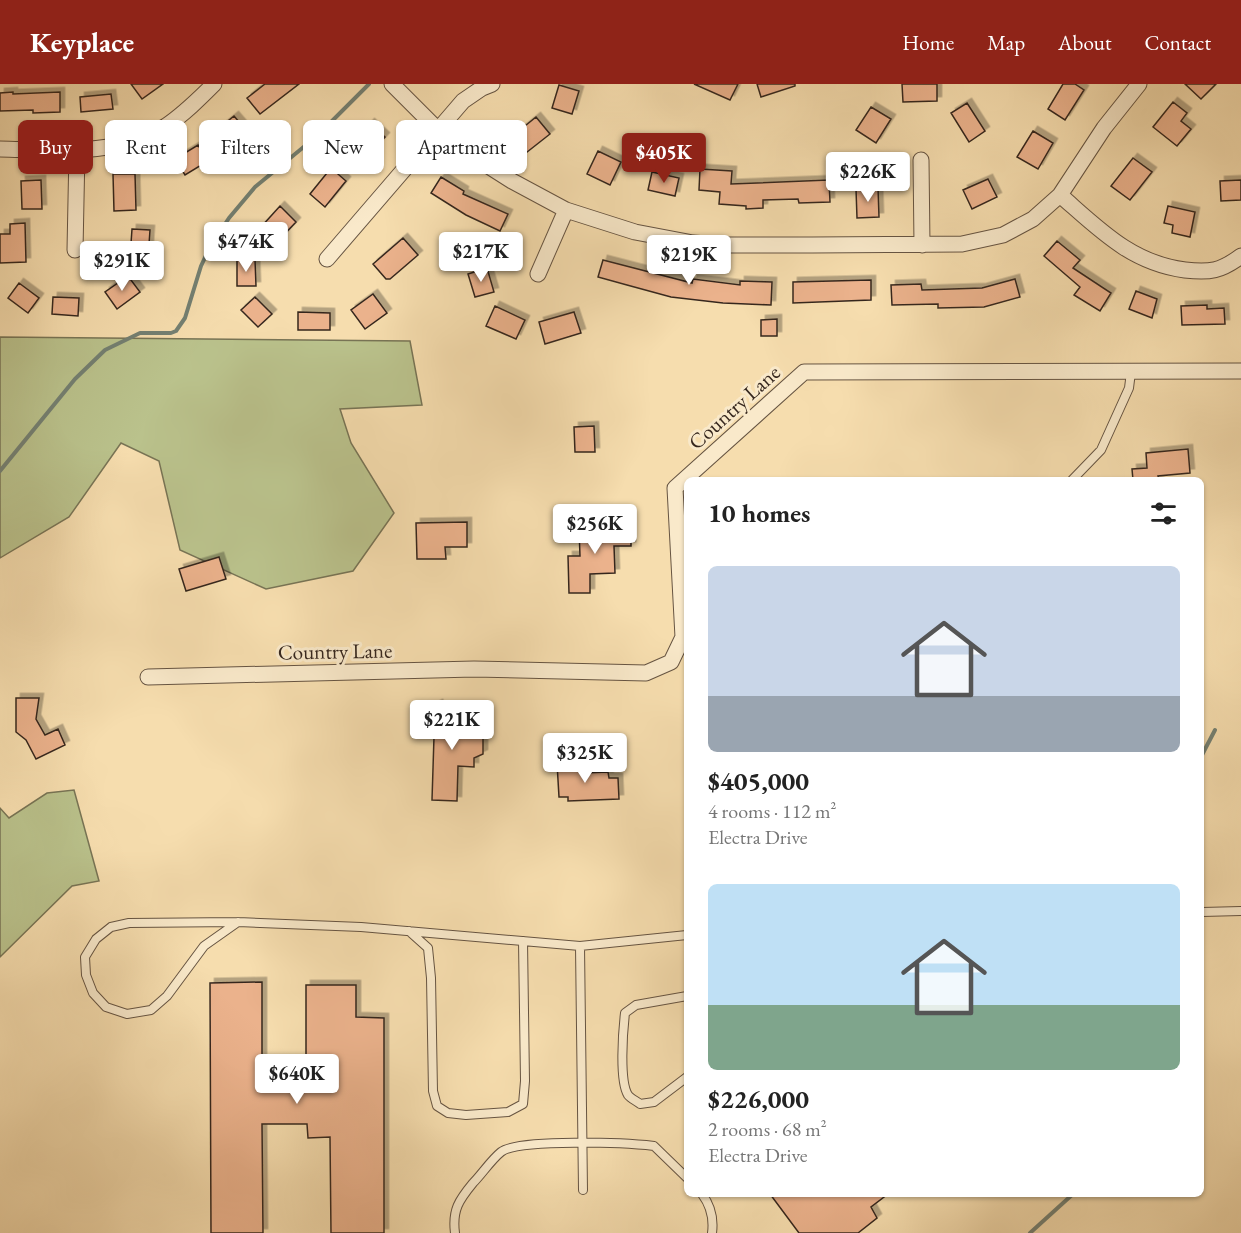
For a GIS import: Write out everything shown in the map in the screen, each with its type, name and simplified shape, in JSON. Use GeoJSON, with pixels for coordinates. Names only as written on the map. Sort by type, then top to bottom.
{"type":"FeatureCollection","features":[{"type":"Feature","properties":{"kind":"street"},"geometry":{"type":"LineString","coordinates":[[93,148],[126,143],[145,137],[175,119],[214,84]]}},
{"type":"Feature","properties":{"kind":"street"},"geometry":{"type":"LineString","coordinates":[[392,84],[428,120]]}},
{"type":"Feature","properties":{"kind":"street"},"geometry":{"type":"LineString","coordinates":[[447,120],[463,102],[482,88],[492,84]]}},
{"type":"Feature","properties":{"kind":"street"},"geometry":{"type":"LineString","coordinates":[[501,174],[566,210],[635,232],[693,243],[721,245],[962,244],[1003,235],[1033,219],[1060,195],[1110,120],[1139,84]]}},
{"type":"Feature","properties":{"kind":"street"},"geometry":{"type":"LineString","coordinates":[[0,149],[18,149]]}},
{"type":"Feature","properties":{"kind":"street"},"geometry":{"type":"LineString","coordinates":[[921,160],[922,245]]}},
{"type":"Feature","properties":{"kind":"street"},"geometry":{"type":"LineString","coordinates":[[75,250],[77,174]]}},
{"type":"Feature","properties":{"kind":"street"},"geometry":{"type":"LineString","coordinates":[[327,259],[400,174]]}},
{"type":"Feature","properties":{"kind":"street"},"geometry":{"type":"LineString","coordinates":[[1060,195],[1125,249],[1155,264],[1194,271],[1211,270],[1224,268],[1241,256]]}},
{"type":"Feature","properties":{"kind":"street"},"geometry":{"type":"LineString","coordinates":[[538,274],[566,210]]}},
{"type":"Feature","properties":{"kind":"street","name":"Country Lane"},"geometry":{"type":"LineString","coordinates":[[687,477],[804,372],[1241,370]]}},
{"type":"Feature","properties":{"kind":"street","name":"Country Lane"},"geometry":{"type":"LineString","coordinates":[[148,677],[474,669],[646,673],[671,662],[683,637],[675,488],[684,480]]}},
{"type":"Feature","properties":{"kind":"lane"},"geometry":{"type":"LineString","coordinates":[[1075,477],[1101,450],[1129,388],[1131,372]]}},
{"type":"Feature","properties":{"kind":"lane"},"geometry":{"type":"LineString","coordinates":[[1204,912],[1241,911]]}},
{"type":"Feature","properties":{"kind":"lane"},"geometry":{"type":"LineString","coordinates":[[238,922],[204,946],[167,996],[151,1010],[127,1014],[106,1007],[93,993],[86,975],[85,957],[96,939],[111,927],[129,923],[238,922],[409,931],[580,946],[684,935]]}},
{"type":"Feature","properties":{"kind":"lane"},"geometry":{"type":"LineString","coordinates":[[409,931],[428,948],[431,978],[433,1091],[437,1106],[448,1113],[457,1114],[507,1112],[523,1104],[525,1081],[523,941]]}},
{"type":"Feature","properties":{"kind":"lane"},"geometry":{"type":"LineString","coordinates":[[580,946],[583,1190]]}},
{"type":"Feature","properties":{"kind":"lane"},"geometry":{"type":"LineString","coordinates":[[684,997],[636,1005],[625,1012],[623,1029],[624,1082],[629,1097],[640,1104],[654,1102],[684,1079]]}},
{"type":"Feature","properties":{"kind":"lane"},"geometry":{"type":"LineString","coordinates":[[455,1233],[453,1220],[459,1200],[502,1151],[515,1146],[582,1142],[654,1146],[684,1175]]}},
{"type":"Feature","properties":{"kind":"lane"},"geometry":{"type":"LineString","coordinates":[[704,1197],[711,1206],[712,1233]]}},
{"type":"Feature","properties":{"kind":"green space"},"geometry":{"type":"Polygon","coordinates":[[[0,337],[410,341],[422,405],[340,409],[351,443],[394,513],[353,571],[266,589],[180,550],[159,461],[121,443],[69,517],[0,558],[0,337]]]}},
{"type":"Feature","properties":{"kind":"green space"},"geometry":{"type":"Polygon","coordinates":[[[74,790],[99,881],[72,886],[0,957],[0,808],[9,818],[47,793],[74,790]]]}},
{"type":"Feature","properties":{"kind":"building"},"geometry":{"type":"Polygon","coordinates":[[[131,84],[163,84],[142,99],[131,84]]]}},
{"type":"Feature","properties":{"kind":"building"},"geometry":{"type":"Polygon","coordinates":[[[265,84],[299,84],[260,114],[247,98],[265,84]]]}},
{"type":"Feature","properties":{"kind":"building"},"geometry":{"type":"Polygon","coordinates":[[[694,84],[738,84],[730,100],[694,84]]]}},
{"type":"Feature","properties":{"kind":"building"},"geometry":{"type":"Polygon","coordinates":[[[757,84],[795,84],[795,86],[761,97],[757,84]]]}},
{"type":"Feature","properties":{"kind":"building"},"geometry":{"type":"Polygon","coordinates":[[[902,84],[937,84],[937,101],[903,102],[902,84]]]}},
{"type":"Feature","properties":{"kind":"building"},"geometry":{"type":"Polygon","coordinates":[[[1063,84],[1075,84],[1084,90],[1065,120],[1048,109],[1063,84]]]}},
{"type":"Feature","properties":{"kind":"building"},"geometry":{"type":"Polygon","coordinates":[[[1185,84],[1216,84],[1201,99],[1185,84]]]}},
{"type":"Feature","properties":{"kind":"building"},"geometry":{"type":"Polygon","coordinates":[[[559,85],[579,91],[572,114],[552,108],[559,85]]]}},
{"type":"Feature","properties":{"kind":"building"},"geometry":{"type":"Polygon","coordinates":[[[13,92],[13,94],[60,92],[60,112],[0,111],[0,93],[13,92]]]}},
{"type":"Feature","properties":{"kind":"building"},"geometry":{"type":"Polygon","coordinates":[[[111,94],[113,109],[81,112],[80,97],[111,94]]]}},
{"type":"Feature","properties":{"kind":"building"},"geometry":{"type":"Polygon","coordinates":[[[1173,102],[1187,113],[1181,121],[1191,129],[1177,146],[1153,127],[1173,102]]]}},
{"type":"Feature","properties":{"kind":"building"},"geometry":{"type":"Polygon","coordinates":[[[967,103],[985,131],[969,142],[951,113],[967,103]]]}},
{"type":"Feature","properties":{"kind":"building"},"geometry":{"type":"Polygon","coordinates":[[[871,107],[891,119],[876,143],[856,130],[871,107]]]}},
{"type":"Feature","properties":{"kind":"building"},"geometry":{"type":"Polygon","coordinates":[[[536,117],[550,134],[527,152],[527,124],[536,117]]]}},
{"type":"Feature","properties":{"kind":"building"},"geometry":{"type":"Polygon","coordinates":[[[1033,131],[1053,143],[1038,169],[1017,157],[1033,131]]]}},
{"type":"Feature","properties":{"kind":"building"},"geometry":{"type":"Polygon","coordinates":[[[198,145],[199,147],[199,166],[187,174],[187,152],[198,145]]]}},
{"type":"Feature","properties":{"kind":"building"},"geometry":{"type":"Polygon","coordinates":[[[598,151],[621,162],[610,185],[587,174],[598,151]]]}},
{"type":"Feature","properties":{"kind":"building"},"geometry":{"type":"Polygon","coordinates":[[[1133,158],[1152,172],[1130,200],[1111,186],[1133,158]]]}},
{"type":"Feature","properties":{"kind":"building"},"geometry":{"type":"Polygon","coordinates":[[[700,169],[732,171],[731,184],[829,180],[830,202],[799,203],[798,199],[763,200],[763,208],[746,209],[746,206],[719,204],[720,192],[699,190],[700,169]]]}},
{"type":"Feature","properties":{"kind":"building"},"geometry":{"type":"Polygon","coordinates":[[[652,172],[679,178],[675,196],[648,190],[652,172]]]}},
{"type":"Feature","properties":{"kind":"building"},"geometry":{"type":"Polygon","coordinates":[[[113,174],[135,174],[136,210],[114,211],[113,174]]]}},
{"type":"Feature","properties":{"kind":"building"},"geometry":{"type":"Polygon","coordinates":[[[326,174],[338,174],[346,181],[325,207],[310,194],[326,174]]]}},
{"type":"Feature","properties":{"kind":"building"},"geometry":{"type":"Polygon","coordinates":[[[441,177],[464,191],[463,194],[508,214],[500,231],[466,215],[431,193],[441,177]]]}},
{"type":"Feature","properties":{"kind":"building"},"geometry":{"type":"Polygon","coordinates":[[[988,179],[997,197],[972,209],[963,190],[988,179]]]}},
{"type":"Feature","properties":{"kind":"building"},"geometry":{"type":"Polygon","coordinates":[[[41,180],[42,209],[22,209],[21,181],[41,180]]]}},
{"type":"Feature","properties":{"kind":"building"},"geometry":{"type":"Polygon","coordinates":[[[1241,180],[1241,200],[1221,201],[1220,181],[1241,180]]]}},
{"type":"Feature","properties":{"kind":"building"},"geometry":{"type":"Polygon","coordinates":[[[878,188],[879,217],[857,218],[856,189],[878,188]]]}},
{"type":"Feature","properties":{"kind":"building"},"geometry":{"type":"Polygon","coordinates":[[[280,206],[296,222],[277,242],[261,227],[280,206]]]}},
{"type":"Feature","properties":{"kind":"building"},"geometry":{"type":"Polygon","coordinates":[[[1168,206],[1195,212],[1190,237],[1172,233],[1173,225],[1164,223],[1168,206]]]}},
{"type":"Feature","properties":{"kind":"building"},"geometry":{"type":"Polygon","coordinates":[[[25,223],[26,262],[0,263],[0,234],[10,234],[10,224],[25,223]]]}},
{"type":"Feature","properties":{"kind":"building"},"geometry":{"type":"Polygon","coordinates":[[[132,229],[150,230],[148,259],[130,258],[132,229]]]}},
{"type":"Feature","properties":{"kind":"building"},"geometry":{"type":"Polygon","coordinates":[[[403,238],[418,255],[390,279],[386,279],[373,264],[403,238]]]}},
{"type":"Feature","properties":{"kind":"building"},"geometry":{"type":"Polygon","coordinates":[[[1057,241],[1080,260],[1073,268],[1111,293],[1100,311],[1074,295],[1080,287],[1044,256],[1057,241]]]}},
{"type":"Feature","properties":{"kind":"building"},"geometry":{"type":"Polygon","coordinates":[[[237,260],[255,260],[256,286],[237,286],[237,260]]]}},
{"type":"Feature","properties":{"kind":"building"},"geometry":{"type":"Polygon","coordinates":[[[603,260],[692,283],[693,279],[740,285],[740,281],[772,282],[771,305],[723,303],[671,297],[598,277],[603,260]]]}},
{"type":"Feature","properties":{"kind":"building"},"geometry":{"type":"Polygon","coordinates":[[[487,268],[494,292],[475,297],[468,274],[487,268]]]}},
{"type":"Feature","properties":{"kind":"building"},"geometry":{"type":"Polygon","coordinates":[[[128,276],[140,292],[117,309],[105,292],[128,276]]]}},
{"type":"Feature","properties":{"kind":"building"},"geometry":{"type":"Polygon","coordinates":[[[1015,279],[1020,297],[984,307],[938,308],[938,304],[892,305],[891,285],[921,284],[922,290],[982,288],[1015,279]]]}},
{"type":"Feature","properties":{"kind":"building"},"geometry":{"type":"Polygon","coordinates":[[[871,280],[871,300],[793,303],[793,282],[871,280]]]}},
{"type":"Feature","properties":{"kind":"building"},"geometry":{"type":"Polygon","coordinates":[[[19,283],[39,298],[28,313],[8,298],[19,283]]]}},
{"type":"Feature","properties":{"kind":"building"},"geometry":{"type":"Polygon","coordinates":[[[1136,291],[1157,299],[1152,318],[1129,309],[1136,291]]]}},
{"type":"Feature","properties":{"kind":"building"},"geometry":{"type":"Polygon","coordinates":[[[373,294],[387,313],[365,329],[351,310],[373,294]]]}},
{"type":"Feature","properties":{"kind":"building"},"geometry":{"type":"Polygon","coordinates":[[[53,297],[79,298],[78,316],[52,314],[53,297]]]}},
{"type":"Feature","properties":{"kind":"building"},"geometry":{"type":"Polygon","coordinates":[[[255,297],[272,314],[258,327],[241,310],[255,297]]]}},
{"type":"Feature","properties":{"kind":"building"},"geometry":{"type":"Polygon","coordinates":[[[1207,305],[1207,309],[1224,308],[1225,324],[1182,325],[1181,306],[1207,305]]]}},
{"type":"Feature","properties":{"kind":"building"},"geometry":{"type":"Polygon","coordinates":[[[495,306],[525,320],[516,339],[486,326],[495,306]]]}},
{"type":"Feature","properties":{"kind":"building"},"geometry":{"type":"Polygon","coordinates":[[[298,312],[330,313],[330,330],[298,330],[298,312]]]}},
{"type":"Feature","properties":{"kind":"building"},"geometry":{"type":"Polygon","coordinates":[[[574,312],[581,333],[545,344],[539,322],[574,312]]]}},
{"type":"Feature","properties":{"kind":"building"},"geometry":{"type":"Polygon","coordinates":[[[777,319],[777,336],[761,336],[761,320],[777,319]]]}},
{"type":"Feature","properties":{"kind":"building"},"geometry":{"type":"Polygon","coordinates":[[[594,426],[595,452],[575,452],[574,427],[594,426]]]}},
{"type":"Feature","properties":{"kind":"building"},"geometry":{"type":"Polygon","coordinates":[[[1188,449],[1190,473],[1133,477],[1132,469],[1147,468],[1146,453],[1188,449]]]}},
{"type":"Feature","properties":{"kind":"building"},"geometry":{"type":"Polygon","coordinates":[[[467,522],[467,547],[445,547],[446,559],[417,559],[416,523],[467,522]]]}},
{"type":"Feature","properties":{"kind":"building"},"geometry":{"type":"Polygon","coordinates":[[[631,527],[631,546],[614,546],[615,573],[590,574],[590,593],[569,593],[568,556],[580,556],[579,528],[631,527]]]}},
{"type":"Feature","properties":{"kind":"building"},"geometry":{"type":"Polygon","coordinates":[[[219,557],[226,579],[186,591],[179,569],[219,557]]]}},
{"type":"Feature","properties":{"kind":"building"},"geometry":{"type":"Polygon","coordinates":[[[16,698],[39,698],[36,719],[45,735],[58,729],[65,745],[36,759],[26,740],[16,732],[16,698]]]}},
{"type":"Feature","properties":{"kind":"building"},"geometry":{"type":"Polygon","coordinates":[[[438,704],[449,722],[483,723],[483,754],[474,758],[474,767],[458,766],[457,801],[432,800],[434,737],[423,712],[438,704]]]}},
{"type":"Feature","properties":{"kind":"building"},"geometry":{"type":"Polygon","coordinates":[[[583,762],[584,773],[608,772],[609,778],[618,778],[619,799],[568,801],[568,797],[559,797],[557,763],[583,762]]]}},
{"type":"Feature","properties":{"kind":"building"},"geometry":{"type":"Polygon","coordinates":[[[262,982],[262,1069],[306,1069],[306,985],[356,985],[356,1017],[384,1018],[384,1233],[331,1233],[330,1137],[308,1138],[307,1124],[262,1124],[263,1233],[211,1233],[210,983],[262,982]]]}},
{"type":"Feature","properties":{"kind":"building"},"geometry":{"type":"Polygon","coordinates":[[[772,1197],[884,1197],[871,1207],[877,1218],[858,1233],[799,1233],[772,1197]]]}},
{"type":"Feature","properties":{"kind":"waterway"},"geometry":{"type":"LineString","coordinates":[[0,471],[75,379],[105,350],[140,333],[176,331],[185,318],[201,266],[229,218],[255,187],[317,136],[369,84]]}},
{"type":"Feature","properties":{"kind":"waterway"},"geometry":{"type":"LineString","coordinates":[[1204,751],[1215,730]]}},
{"type":"Feature","properties":{"kind":"waterway"},"geometry":{"type":"LineString","coordinates":[[1030,1233],[1070,1197]]}}]}
